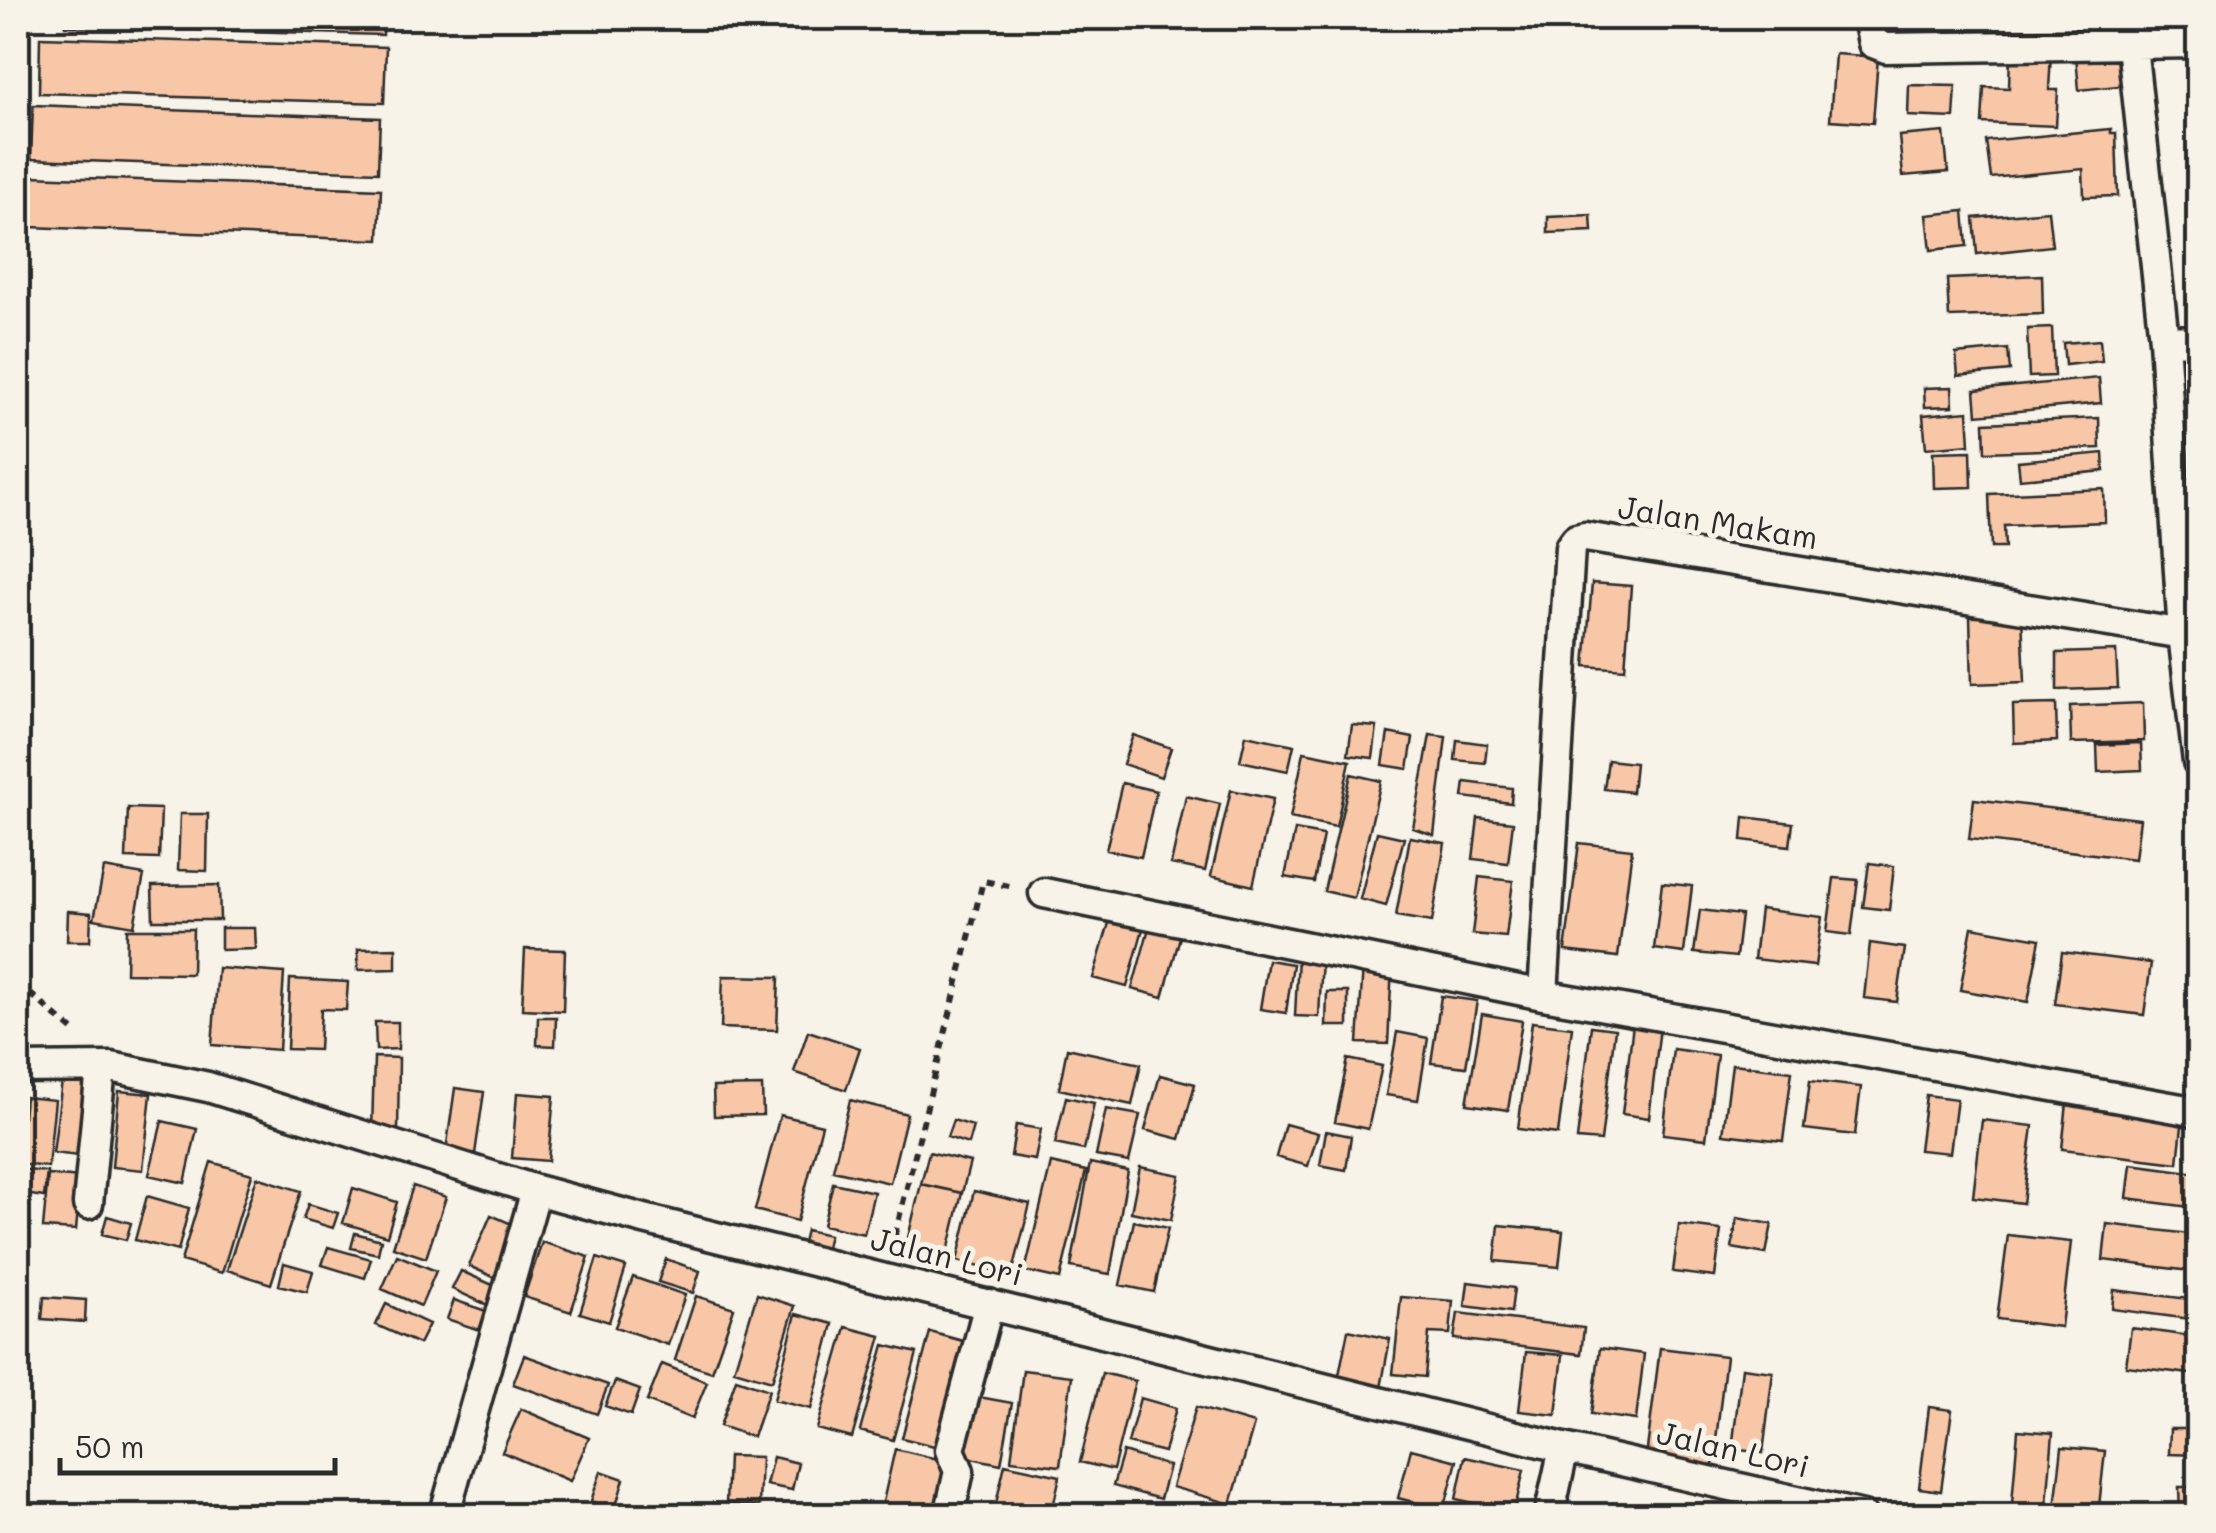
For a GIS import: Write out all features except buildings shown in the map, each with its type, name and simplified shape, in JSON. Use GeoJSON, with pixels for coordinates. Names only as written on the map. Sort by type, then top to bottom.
{"type":"FeatureCollection","features":[{"type":"Feature","properties":{"kind":"street"},"geometry":{"type":"LineString","coordinates":[[1868,18],[1873,44],[1886,48],[2130,31],[2198,43]]}},
{"type":"Feature","properties":{"kind":"street"},"geometry":{"type":"LineString","coordinates":[[2130,31],[2164,340],[2183,634],[2198,762]]}},
{"type":"Feature","properties":{"kind":"street"},"geometry":{"type":"LineString","coordinates":[[2164,340],[2198,341]]}},
{"type":"Feature","properties":{"kind":"street","name":"Jalan Makam"},"geometry":{"type":"LineString","coordinates":[[1543,995],[1570,547],[1576,538],[2183,634]]}},
{"type":"Feature","properties":{"kind":"street"},"geometry":{"type":"LineString","coordinates":[[1044,893],[1543,995],[2198,1112]]}},
{"type":"Feature","properties":{"kind":"street"},"geometry":{"type":"LineString","coordinates":[[87,1042],[106,1068],[88,1204]]}},
{"type":"Feature","properties":{"kind":"street","name":"Jalan Lori"},"geometry":{"type":"LineString","coordinates":[[18,1068],[106,1068],[208,1087],[536,1190],[1564,1448],[1863,1516]]}},
{"type":"Feature","properties":{"kind":"street"},"geometry":{"type":"LineString","coordinates":[[444,1516],[536,1190]]}},
{"type":"Feature","properties":{"kind":"street"},"geometry":{"type":"LineString","coordinates":[[950,1516],[958,1471],[950,1450],[990,1304]]}},
{"type":"Feature","properties":{"kind":"street"},"geometry":{"type":"LineString","coordinates":[[1549,1516],[1564,1448]]}},
{"type":"Feature","properties":{"kind":"path"},"geometry":{"type":"LineString","coordinates":[[884,1278],[983,881],[1044,893]]}},
{"type":"Feature","properties":{"kind":"path"},"geometry":{"type":"LineString","coordinates":[[18,983],[87,1042]]}}]}
